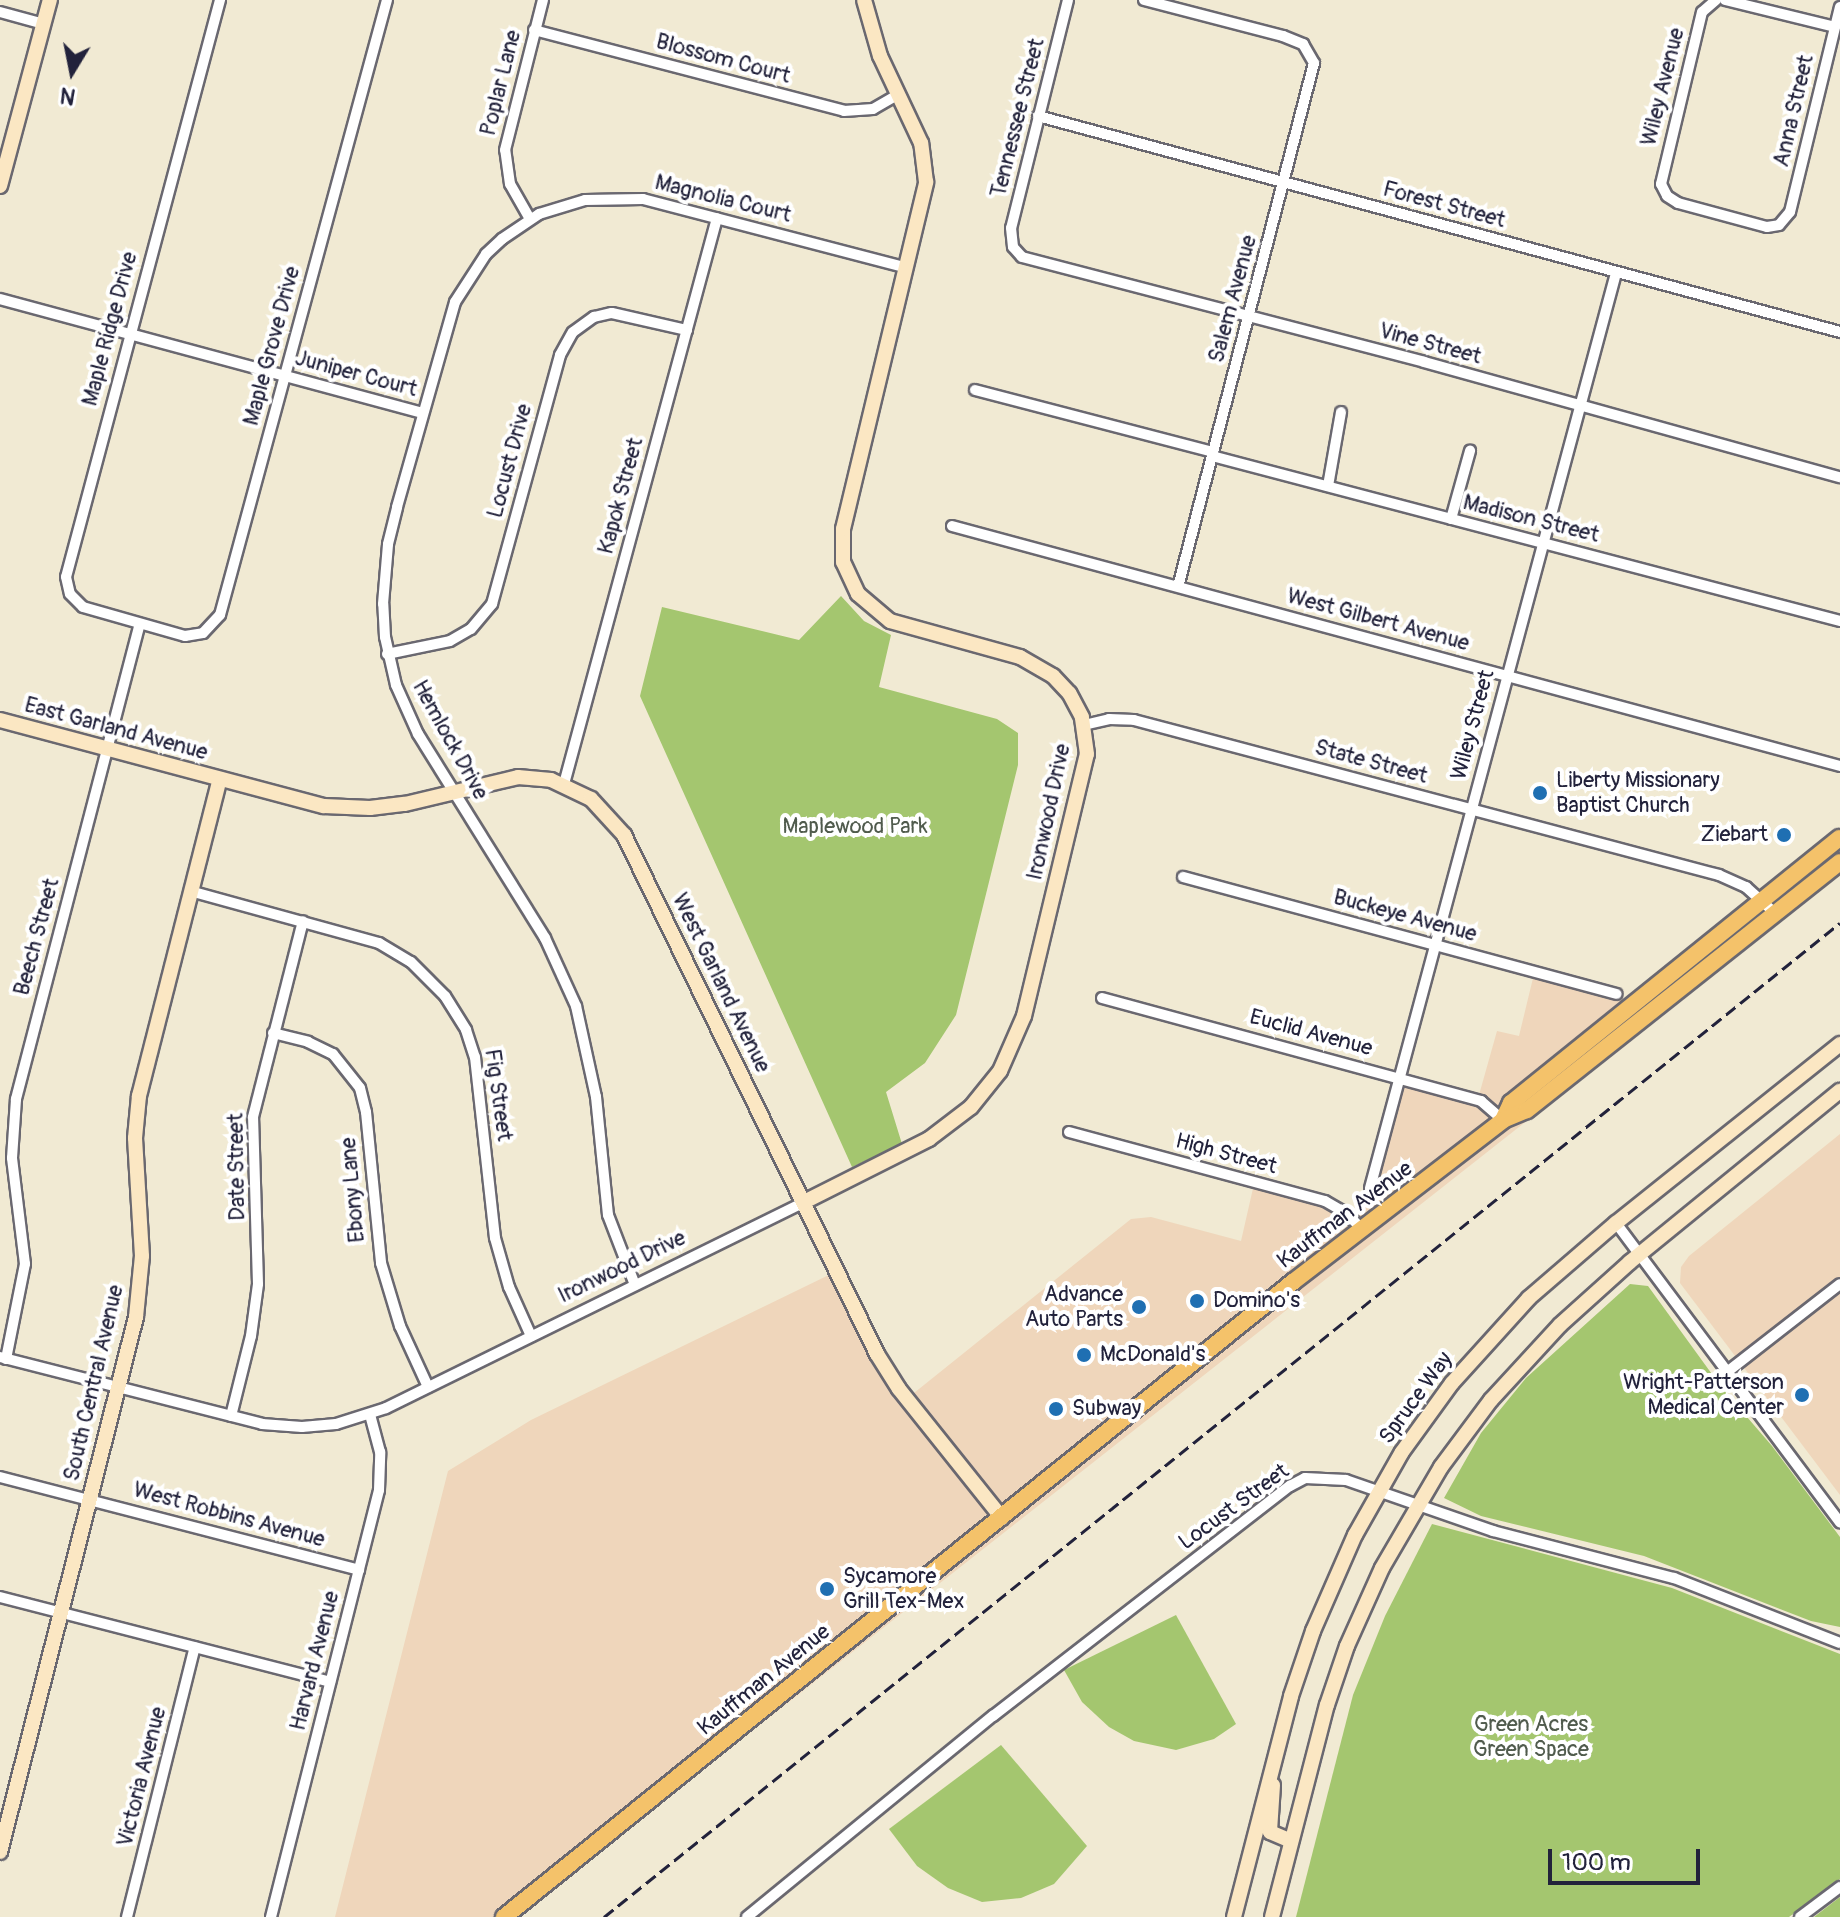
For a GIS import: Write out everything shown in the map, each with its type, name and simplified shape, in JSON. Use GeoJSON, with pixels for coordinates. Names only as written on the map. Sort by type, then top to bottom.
{"type":"FeatureCollection","features":[{"type":"Feature","properties":{"kind":"main road","name":"Kauffman Avenue"},"geometry":{"type":"LineString","coordinates":[[1503,1120],[1511,1103],[1840,838]]}},
{"type":"Feature","properties":{"kind":"main road","name":"Kauffman Avenue"},"geometry":{"type":"LineString","coordinates":[[504,1917],[1293,1282],[1503,1120],[1527,1110],[1840,862]]}},
{"type":"Feature","properties":{"kind":"street"},"geometry":{"type":"LineString","coordinates":[[1,177],[50,0]]}},
{"type":"Feature","properties":{"kind":"street","name":"Maple Ridge Drive"},"geometry":{"type":"LineString","coordinates":[[140,624],[83,607],[70,594],[66,577],[220,0]]}},
{"type":"Feature","properties":{"kind":"street","name":"Maple Grove Drive"},"geometry":{"type":"LineString","coordinates":[[140,624],[195,636],[210,629],[220,615],[387,0]]}},
{"type":"Feature","properties":{"kind":"street","name":"Poplar Lane"},"geometry":{"type":"LineString","coordinates":[[530,219],[510,184],[505,150],[543,0]]}},
{"type":"Feature","properties":{"kind":"street","name":"Ironwood Drive"},"geometry":{"type":"LineString","coordinates":[[3,1358],[275,1426],[336,1424],[370,1414],[804,1202],[945,1129],[981,1095],[1006,1061],[1024,1016],[1086,763],[1084,725],[1069,693],[1042,668],[1020,657],[890,621],[863,601],[847,572],[842,551],[843,529],[907,268],[924,194],[926,169],[921,143],[880,56],[864,0]]}},
{"type":"Feature","properties":{"kind":"street","name":"Tennessee Street"},"geometry":{"type":"LineString","coordinates":[[1013,247],[1011,228],[1068,0]]}},
{"type":"Feature","properties":{"kind":"street","name":"Salem Avenue"},"geometry":{"type":"LineString","coordinates":[[1144,0],[1283,36],[1303,44],[1312,54],[1314,63],[1178,587]]}},
{"type":"Feature","properties":{"kind":"street","name":"Wiley Avenue"},"geometry":{"type":"LineString","coordinates":[[1716,0],[1702,12],[1661,177],[1663,190],[1686,206],[1767,227],[1783,223]]}},
{"type":"Feature","properties":{"kind":"street"},"geometry":{"type":"LineString","coordinates":[[1725,0],[1835,27]]}},
{"type":"Feature","properties":{"kind":"street","name":"Anna Street"},"geometry":{"type":"LineString","coordinates":[[1783,223],[1794,198],[1840,7]]}},
{"type":"Feature","properties":{"kind":"street"},"geometry":{"type":"LineString","coordinates":[[0,12],[44,24]]}},
{"type":"Feature","properties":{"kind":"street","name":"Blossom Court"},"geometry":{"type":"LineString","coordinates":[[534,30],[844,111],[873,109],[899,94]]}},
{"type":"Feature","properties":{"kind":"street","name":"Forest Street"},"geometry":{"type":"LineString","coordinates":[[1038,116],[1840,332]]}},
{"type":"Feature","properties":{"kind":"street","name":"Magnolia Court"},"geometry":{"type":"LineString","coordinates":[[530,219],[562,205],[604,197],[643,199],[907,268]]}},
{"type":"Feature","properties":{"kind":"street","name":"Kapok Street"},"geometry":{"type":"LineString","coordinates":[[564,784],[717,218]]}},
{"type":"Feature","properties":{"kind":"street","name":"Hemlock Drive"},"geometry":{"type":"LineString","coordinates":[[530,219],[486,254],[462,288],[450,315],[388,544],[383,604],[387,654],[408,714],[545,938],[576,1006],[596,1097],[608,1215],[635,1285]]}},
{"type":"Feature","properties":{"kind":"street","name":"Vine Street"},"geometry":{"type":"LineString","coordinates":[[1013,247],[1028,259],[1840,477]]}},
{"type":"Feature","properties":{"kind":"street","name":"Wiley Street"},"geometry":{"type":"LineString","coordinates":[[1370,1188],[1616,273]]}},
{"type":"Feature","properties":{"kind":"street","name":"Juniper Court"},"geometry":{"type":"LineString","coordinates":[[0,299],[423,413]]}},
{"type":"Feature","properties":{"kind":"street","name":"Locust Drive"},"geometry":{"type":"LineString","coordinates":[[387,654],[450,641],[471,629],[492,604],[560,355],[573,332],[594,317],[612,313],[687,330]]}},
{"type":"Feature","properties":{"kind":"street","name":"Madison Street"},"geometry":{"type":"LineString","coordinates":[[975,390],[1840,621]]}},
{"type":"Feature","properties":{"kind":"street"},"geometry":{"type":"LineString","coordinates":[[1328,486],[1341,412]]}},
{"type":"Feature","properties":{"kind":"street"},"geometry":{"type":"LineString","coordinates":[[1451,519],[1470,451]]}},
{"type":"Feature","properties":{"kind":"street","name":"West Gilbert Avenue"},"geometry":{"type":"LineString","coordinates":[[952,526],[1840,766]]}},
{"type":"Feature","properties":{"kind":"street","name":"Beech Street"},"geometry":{"type":"LineString","coordinates":[[3,1358],[25,1264],[12,1158],[16,1099],[140,624]]}},
{"type":"Feature","properties":{"kind":"street","name":"State Street"},"geometry":{"type":"LineString","coordinates":[[1084,725],[1109,719],[1134,720],[1719,875],[1746,887],[1775,913]]}},
{"type":"Feature","properties":{"kind":"street","name":"East Garland Avenue"},"geometry":{"type":"LineString","coordinates":[[0,720],[220,779]]}},
{"type":"Feature","properties":{"kind":"street","name":"West Garland Avenue"},"geometry":{"type":"LineString","coordinates":[[220,779],[303,802],[345,808],[405,804],[518,777],[564,784],[599,805],[624,835],[890,1375],[1002,1518]]}},
{"type":"Feature","properties":{"kind":"street","name":"South Central Avenue"},"geometry":{"type":"LineString","coordinates":[[0,1852],[136,1317],[142,1273],[135,1138],[139,1096],[220,779]]}},
{"type":"Feature","properties":{"kind":"street","name":"Buckeye Avenue"},"geometry":{"type":"LineString","coordinates":[[1183,877],[1617,994]]}},
{"type":"Feature","properties":{"kind":"street","name":"Fig Street"},"geometry":{"type":"LineString","coordinates":[[190,891],[362,936],[393,950],[432,980],[457,1014],[479,1074],[495,1238],[509,1287],[531,1336]]}},
{"type":"Feature","properties":{"kind":"street","name":"Date Street"},"geometry":{"type":"LineString","coordinates":[[231,1416],[251,1336],[258,1284],[252,1129],[273,1033],[303,921]]}},
{"type":"Feature","properties":{"kind":"street","name":"Euclid Avenue"},"geometry":{"type":"LineString","coordinates":[[1102,998],[1481,1101],[1503,1120]]}},
{"type":"Feature","properties":{"kind":"street","name":"Ebony Lane"},"geometry":{"type":"LineString","coordinates":[[273,1033],[308,1042],[333,1054],[360,1088],[366,1112],[381,1263],[400,1326],[428,1387]]}},
{"type":"Feature","properties":{"kind":"street","name":"Spruce Way"},"geometry":{"type":"LineString","coordinates":[[1234,1917],[1271,1773],[1314,1626],[1379,1490],[1441,1397],[1529,1298],[1616,1223],[1840,1044]]}},
{"type":"Feature","properties":{"kind":"street"},"geometry":{"type":"LineString","coordinates":[[1272,1917],[1327,1705],[1347,1646],[1382,1568],[1418,1504],[1461,1438],[1509,1379],[1560,1325],[1640,1254],[1840,1091]]}},
{"type":"Feature","properties":{"kind":"street","name":"High Street"},"geometry":{"type":"LineString","coordinates":[[1069,1132],[1325,1201],[1346,1213],[1363,1230]]}},
{"type":"Feature","properties":{"kind":"street"},"geometry":{"type":"LineString","coordinates":[[1616,1223],[1840,1522]]}},
{"type":"Feature","properties":{"kind":"street"},"geometry":{"type":"LineString","coordinates":[[1727,1372],[1840,1284]]}},
{"type":"Feature","properties":{"kind":"street","name":"Harvard Avenue"},"geometry":{"type":"LineString","coordinates":[[271,1917],[359,1570],[381,1470],[379,1443],[370,1414]]}},
{"type":"Feature","properties":{"kind":"street","name":"West Robbins Avenue"},"geometry":{"type":"LineString","coordinates":[[0,1477],[359,1570]]}},
{"type":"Feature","properties":{"kind":"street","name":"Locust Street"},"geometry":{"type":"LineString","coordinates":[[747,1917],[981,1725],[1290,1486],[1305,1478],[1329,1477],[1379,1490],[1493,1531],[1674,1578],[1840,1643]]}},
{"type":"Feature","properties":{"kind":"street"},"geometry":{"type":"LineString","coordinates":[[0,1597],[330,1682]]}},
{"type":"Feature","properties":{"kind":"street","name":"Victoria Avenue"},"geometry":{"type":"LineString","coordinates":[[127,1917],[195,1647]]}},
{"type":"Feature","properties":{"kind":"street"},"geometry":{"type":"LineString","coordinates":[[1271,1773],[1274,1794],[1270,1832],[1291,1841]]}},
{"type":"Feature","properties":{"kind":"street"},"geometry":{"type":"LineString","coordinates":[[1800,1917],[1840,1887]]}},
{"type":"Feature","properties":{"kind":"shaded area"},"geometry":{"type":"Polygon","coordinates":[[[1534,974],[1628,1002],[1651,1023],[516,1917],[335,1917],[448,1471],[531,1420],[835,1272],[909,1397],[1131,1219],[1151,1217],[1241,1241],[1254,1184],[1324,1203],[1342,1213],[1361,1215],[1396,1080],[1479,1095],[1497,1031],[1519,1036],[1534,974]]]}},
{"type":"Feature","properties":{"kind":"shaded area","name":"Wright-Patterson Medical Center"},"geometry":{"type":"Polygon","coordinates":[[[1840,1134],[1840,1495],[1680,1283],[1681,1267],[1689,1256],[1840,1134]]]}},
{"type":"Feature","properties":{"kind":"green space","name":"Maplewood Park"},"geometry":{"type":"Polygon","coordinates":[[[841,596],[864,621],[891,635],[879,687],[997,719],[1018,733],[1018,765],[956,1015],[925,1063],[886,1092],[902,1144],[852,1167],[640,696],[662,607],[799,640],[841,596]]]}},
{"type":"Feature","properties":{"kind":"green space"},"geometry":{"type":"Polygon","coordinates":[[[1630,1284],[1648,1286],[1722,1388],[1772,1446],[1840,1537],[1840,1627],[1811,1621],[1644,1556],[1481,1516],[1444,1498],[1481,1433],[1526,1378],[1630,1284]]]}},
{"type":"Feature","properties":{"kind":"green space","name":"Green Acres Green Space"},"geometry":{"type":"Polygon","coordinates":[[[1432,1524],[1672,1588],[1840,1654],[1840,1879],[1789,1917],[1296,1917],[1353,1695],[1385,1616],[1432,1524]]]}},
{"type":"Feature","properties":{"kind":"green space"},"geometry":{"type":"Polygon","coordinates":[[[1176,1615],[1236,1724],[1214,1739],[1176,1750],[1134,1741],[1109,1727],[1082,1702],[1064,1670],[1176,1615]]]}},
{"type":"Feature","properties":{"kind":"green space"},"geometry":{"type":"Polygon","coordinates":[[[1001,1745],[1087,1846],[1054,1884],[1021,1898],[982,1902],[948,1888],[917,1866],[889,1829],[1001,1745]]]}},
{"type":"Feature","properties":{"kind":"green space"},"geometry":{"type":"Polygon","coordinates":[[[1840,1897],[1840,1917],[1814,1917],[1840,1897]]]}},
{"type":"Feature","properties":{"kind":"railway"},"geometry":{"type":"LineString","coordinates":[[604,1917],[1840,923]]}},
{"type":"Feature","properties":{"kind":"place","name":"Liberty Missionary Baptist Church"},"geometry":{"type":"Point","coordinates":[1540,793]}},
{"type":"Feature","properties":{"kind":"place","name":"Ziebart"},"geometry":{"type":"Point","coordinates":[1784,835]}},
{"type":"Feature","properties":{"kind":"place","name":"Domino's"},"geometry":{"type":"Point","coordinates":[1197,1301]}},
{"type":"Feature","properties":{"kind":"place","name":"Advance Auto Parts"},"geometry":{"type":"Point","coordinates":[1139,1307]}},
{"type":"Feature","properties":{"kind":"place","name":"McDonald's"},"geometry":{"type":"Point","coordinates":[1084,1355]}},
{"type":"Feature","properties":{"kind":"place","name":"Wright-Patterson Medical Center"},"geometry":{"type":"Point","coordinates":[1802,1395]}},
{"type":"Feature","properties":{"kind":"place","name":"Subway"},"geometry":{"type":"Point","coordinates":[1056,1409]}},
{"type":"Feature","properties":{"kind":"place","name":"Sycamore Grill Tex-Mex"},"geometry":{"type":"Point","coordinates":[827,1589]}}]}
